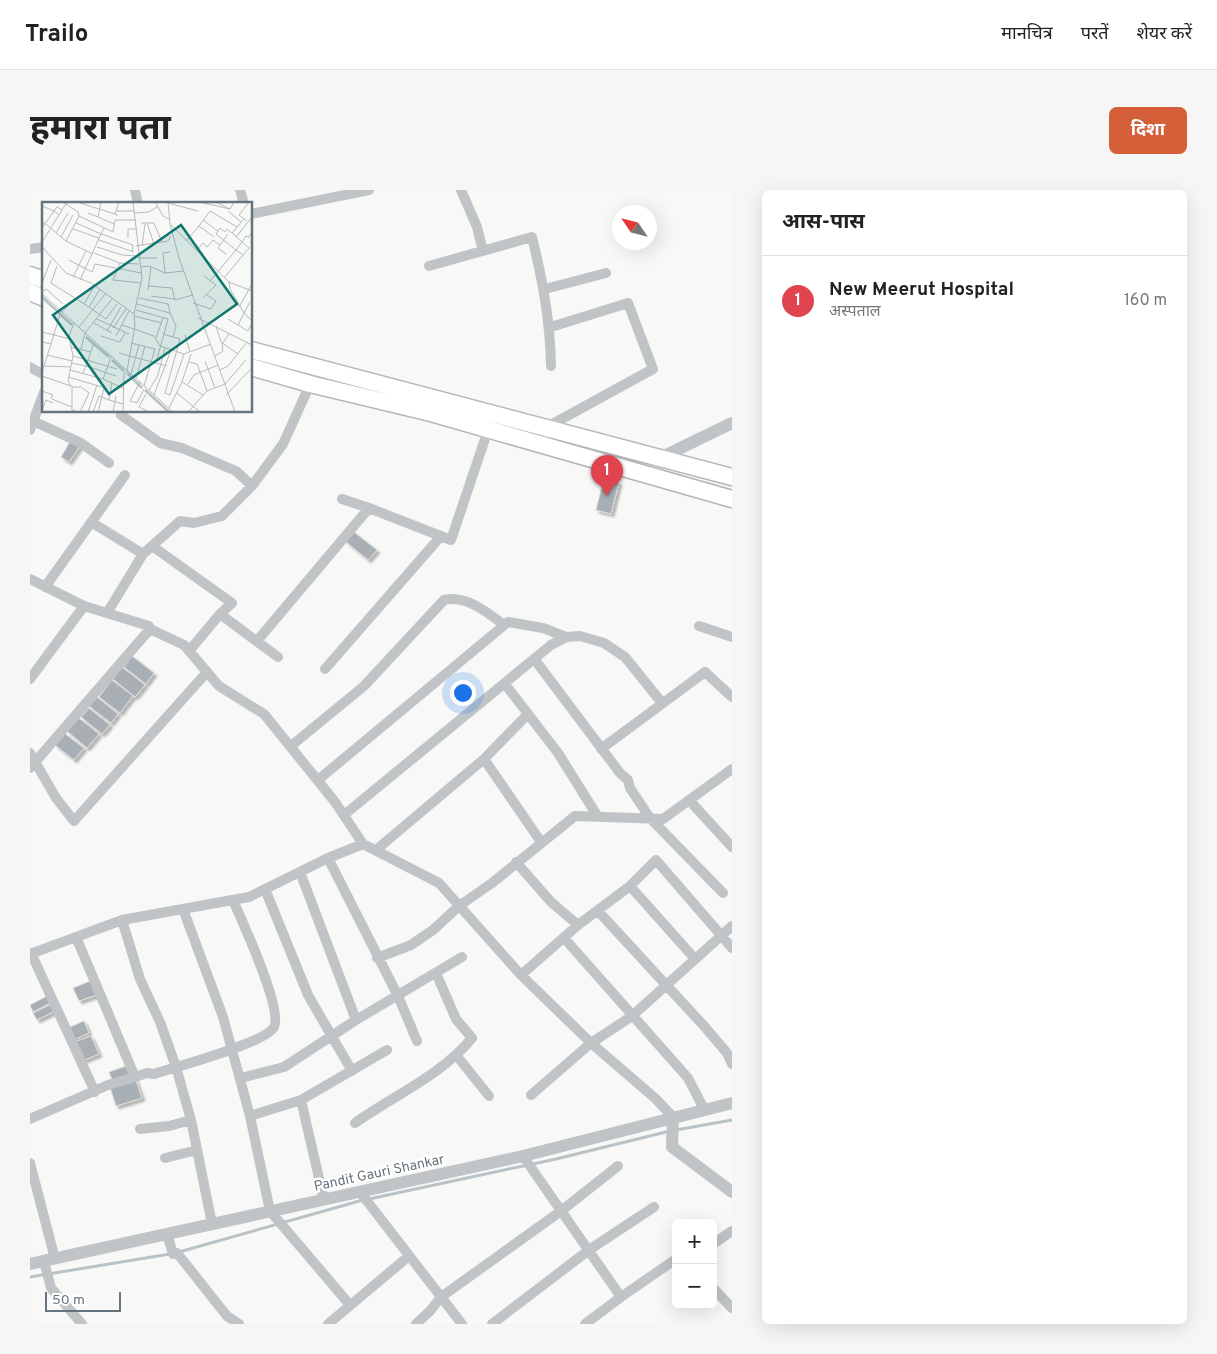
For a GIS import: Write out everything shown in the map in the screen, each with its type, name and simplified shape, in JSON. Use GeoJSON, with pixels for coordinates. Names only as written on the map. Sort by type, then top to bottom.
{"type":"FeatureCollection","features":[{"type":"Feature","properties":{"kind":"main road"},"geometry":{"type":"LineString","coordinates":[[30,275],[42,279]]}},
{"type":"Feature","properties":{"kind":"main road"},"geometry":{"type":"LineString","coordinates":[[30,292],[42,297]]}},
{"type":"Feature","properties":{"kind":"main road"},"geometry":{"type":"LineString","coordinates":[[252,350],[732,477]]}},
{"type":"Feature","properties":{"kind":"main road"},"geometry":{"type":"LineString","coordinates":[[252,366],[310,384],[430,414],[732,500]]}},
{"type":"Feature","properties":{"kind":"street"},"geometry":{"type":"LineString","coordinates":[[252,214],[369,190]]}},
{"type":"Feature","properties":{"kind":"street"},"geometry":{"type":"LineString","coordinates":[[461,190],[476,227],[483,251]]}},
{"type":"Feature","properties":{"kind":"street"},"geometry":{"type":"LineString","coordinates":[[429,266],[532,237],[545,289],[550,327],[551,366]]}},
{"type":"Feature","properties":{"kind":"street"},"geometry":{"type":"LineString","coordinates":[[545,289],[606,274]]}},
{"type":"Feature","properties":{"kind":"street"},"geometry":{"type":"LineString","coordinates":[[542,446],[547,427],[653,369],[628,302],[550,327]]}},
{"type":"Feature","properties":{"kind":"street"},"geometry":{"type":"LineString","coordinates":[[30,367],[42,374]]}},
{"type":"Feature","properties":{"kind":"street"},"geometry":{"type":"LineString","coordinates":[[107,613],[143,554],[180,521],[194,523],[222,516],[252,486],[283,444],[316,367]]}},
{"type":"Feature","properties":{"kind":"street"},"geometry":{"type":"LineString","coordinates":[[42,398],[31,428],[81,443],[109,463]]}},
{"type":"Feature","properties":{"kind":"street"},"geometry":{"type":"LineString","coordinates":[[119,413],[160,443],[182,448],[236,471],[252,486]]}},
{"type":"Feature","properties":{"kind":"street"},"geometry":{"type":"LineString","coordinates":[[342,499],[451,540],[493,413]]}},
{"type":"Feature","properties":{"kind":"street"},"geometry":{"type":"LineString","coordinates":[[654,478],[662,457],[732,423]]}},
{"type":"Feature","properties":{"kind":"street"},"geometry":{"type":"LineString","coordinates":[[45,587],[125,474]]}},
{"type":"Feature","properties":{"kind":"street"},"geometry":{"type":"LineString","coordinates":[[257,641],[370,508]]}},
{"type":"Feature","properties":{"kind":"street"},"geometry":{"type":"LineString","coordinates":[[91,522],[143,554]]}},
{"type":"Feature","properties":{"kind":"street"},"geometry":{"type":"LineString","coordinates":[[326,669],[441,536]]}},
{"type":"Feature","properties":{"kind":"street"},"geometry":{"type":"LineString","coordinates":[[152,546],[232,603],[220,614],[190,651]]}},
{"type":"Feature","properties":{"kind":"street"},"geometry":{"type":"LineString","coordinates":[[31,581],[84,606],[149,626],[150,629],[184,645],[219,686],[264,714],[318,780],[363,844],[439,883],[521,975],[591,1043],[656,1099],[673,1117],[672,1147],[732,1192]]}},
{"type":"Feature","properties":{"kind":"street"},"geometry":{"type":"LineString","coordinates":[[291,746],[364,686],[444,600],[454,598],[484,610],[504,625]]}},
{"type":"Feature","properties":{"kind":"street"},"geometry":{"type":"LineString","coordinates":[[30,679],[84,606]]}},
{"type":"Feature","properties":{"kind":"street"},"geometry":{"type":"LineString","coordinates":[[220,614],[278,658]]}},
{"type":"Feature","properties":{"kind":"street"},"geometry":{"type":"LineString","coordinates":[[318,780],[508,622],[543,628],[566,637]]}},
{"type":"Feature","properties":{"kind":"street"},"geometry":{"type":"LineString","coordinates":[[699,626],[732,637]]}},
{"type":"Feature","properties":{"kind":"street"},"geometry":{"type":"LineString","coordinates":[[33,766],[150,629]]}},
{"type":"Feature","properties":{"kind":"street"},"geometry":{"type":"LineString","coordinates":[[344,815],[551,645],[566,637],[580,636],[604,642],[625,657],[662,703]]}},
{"type":"Feature","properties":{"kind":"street"},"geometry":{"type":"LineString","coordinates":[[535,660],[620,774],[628,780],[630,788],[650,818],[723,893]]}},
{"type":"Feature","properties":{"kind":"street"},"geometry":{"type":"LineString","coordinates":[[30,753],[33,766],[74,821],[207,672]]}},
{"type":"Feature","properties":{"kind":"street"},"geometry":{"type":"LineString","coordinates":[[601,749],[705,672],[732,697]]}},
{"type":"Feature","properties":{"kind":"street"},"geometry":{"type":"LineString","coordinates":[[505,684],[558,752],[598,816]]}},
{"type":"Feature","properties":{"kind":"street"},"geometry":{"type":"LineString","coordinates":[[376,850],[484,759],[528,714]]}},
{"type":"Feature","properties":{"kind":"street"},"geometry":{"type":"LineString","coordinates":[[484,759],[541,842]]}},
{"type":"Feature","properties":{"kind":"street"},"geometry":{"type":"LineString","coordinates":[[377,958],[411,945],[433,930],[459,906],[575,816],[663,818],[732,770]]}},
{"type":"Feature","properties":{"kind":"street"},"geometry":{"type":"LineString","coordinates":[[689,800],[732,847]]}},
{"type":"Feature","properties":{"kind":"street"},"geometry":{"type":"LineString","coordinates":[[95,1092],[31,953],[122,920],[249,897],[328,858],[363,844]]}},
{"type":"Feature","properties":{"kind":"street"},"geometry":{"type":"LineString","coordinates":[[328,858],[377,958],[398,996],[417,1041]]}},
{"type":"Feature","properties":{"kind":"street"},"geometry":{"type":"LineString","coordinates":[[521,975],[578,925],[630,886],[656,860],[732,948]]}},
{"type":"Feature","properties":{"kind":"street"},"geometry":{"type":"LineString","coordinates":[[516,862],[551,902],[578,925]]}},
{"type":"Feature","properties":{"kind":"street"},"geometry":{"type":"LineString","coordinates":[[300,872],[356,1020]]}},
{"type":"Feature","properties":{"kind":"street"},"geometry":{"type":"LineString","coordinates":[[630,886],[695,959]]}},
{"type":"Feature","properties":{"kind":"street"},"geometry":{"type":"LineString","coordinates":[[265,889],[308,995],[352,1071]]}},
{"type":"Feature","properties":{"kind":"street"},"geometry":{"type":"LineString","coordinates":[[30,1118],[135,1077],[176,1067],[265,1036],[274,1028],[276,1020],[272,998],[233,900]]}},
{"type":"Feature","properties":{"kind":"street"},"geometry":{"type":"LineString","coordinates":[[183,909],[223,1017],[241,1078],[270,1211],[350,1305]]}},
{"type":"Feature","properties":{"kind":"street"},"geometry":{"type":"LineString","coordinates":[[598,911],[607,918],[666,986],[704,1026],[727,1053],[732,1064]]}},
{"type":"Feature","properties":{"kind":"street"},"geometry":{"type":"LineString","coordinates":[[122,920],[140,979],[160,1022],[176,1067],[191,1120],[212,1224]]}},
{"type":"Feature","properties":{"kind":"street"},"geometry":{"type":"LineString","coordinates":[[531,1095],[591,1043],[632,1016],[732,926]]}},
{"type":"Feature","properties":{"kind":"street"},"geometry":{"type":"LineString","coordinates":[[76,937],[135,1077]]}},
{"type":"Feature","properties":{"kind":"street"},"geometry":{"type":"LineString","coordinates":[[564,938],[688,1078],[704,1110]]}},
{"type":"Feature","properties":{"kind":"street"},"geometry":{"type":"LineString","coordinates":[[241,1078],[284,1067],[356,1020],[462,957]]}},
{"type":"Feature","properties":{"kind":"street"},"geometry":{"type":"LineString","coordinates":[[355,1123],[428,1076],[450,1058],[458,1056],[472,1038],[456,1019],[436,973]]}},
{"type":"Feature","properties":{"kind":"street"},"geometry":{"type":"LineString","coordinates":[[250,1116],[301,1100],[386,1050]]}},
{"type":"Feature","properties":{"kind":"street"},"geometry":{"type":"LineString","coordinates":[[458,1056],[489,1096]]}},
{"type":"Feature","properties":{"kind":"street"},"geometry":{"type":"LineString","coordinates":[[301,1100],[324,1200]]}},
{"type":"Feature","properties":{"kind":"street","name":"Pandit Gauri Shankar"},"geometry":{"type":"LineString","coordinates":[[30,1264],[48,1262],[166,1234],[523,1156],[732,1103]]}},
{"type":"Feature","properties":{"kind":"street"},"geometry":{"type":"LineString","coordinates":[[140,1129],[170,1126],[191,1120]]}},
{"type":"Feature","properties":{"kind":"street"},"geometry":{"type":"LineString","coordinates":[[166,1158],[197,1150]]}},
{"type":"Feature","properties":{"kind":"street"},"geometry":{"type":"LineString","coordinates":[[523,1156],[621,1297]]}},
{"type":"Feature","properties":{"kind":"street"},"geometry":{"type":"LineString","coordinates":[[30,1163],[51,1288],[82,1324]]}},
{"type":"Feature","properties":{"kind":"street"},"geometry":{"type":"LineString","coordinates":[[416,1324],[441,1297],[561,1211],[618,1166]]}},
{"type":"Feature","properties":{"kind":"street"},"geometry":{"type":"LineString","coordinates":[[360,1192],[462,1324]]}},
{"type":"Feature","properties":{"kind":"street"},"geometry":{"type":"LineString","coordinates":[[492,1324],[589,1250],[654,1208]]}},
{"type":"Feature","properties":{"kind":"street"},"geometry":{"type":"LineString","coordinates":[[717,1241],[732,1231]]}},
{"type":"Feature","properties":{"kind":"street"},"geometry":{"type":"LineString","coordinates":[[166,1234],[172,1254],[177,1253],[227,1316],[239,1324]]}},
{"type":"Feature","properties":{"kind":"street"},"geometry":{"type":"LineString","coordinates":[[328,1324],[409,1256]]}},
{"type":"Feature","properties":{"kind":"street"},"geometry":{"type":"LineString","coordinates":[[585,1324],[672,1262]]}},
{"type":"Feature","properties":{"kind":"street"},"geometry":{"type":"LineString","coordinates":[[717,1292],[732,1308]]}},
{"type":"Feature","properties":{"kind":"building"},"geometry":{"type":"Polygon","coordinates":[[[71,440],[80,446],[69,462],[61,457],[71,440]]]}},
{"type":"Feature","properties":{"kind":"building"},"geometry":{"type":"Polygon","coordinates":[[[604,478],[619,482],[611,514],[596,510],[604,478]]]}},
{"type":"Feature","properties":{"kind":"building"},"geometry":{"type":"Polygon","coordinates":[[[354,532],[377,550],[368,560],[346,542],[354,532]]]}},
{"type":"Feature","properties":{"kind":"building"},"geometry":{"type":"Polygon","coordinates":[[[132,656],[154,673],[146,684],[124,667],[132,656]]]}},
{"type":"Feature","properties":{"kind":"building"},"geometry":{"type":"Polygon","coordinates":[[[122,667],[145,685],[135,697],[113,679],[122,667]]]}},
{"type":"Feature","properties":{"kind":"building"},"geometry":{"type":"Polygon","coordinates":[[[112,680],[133,696],[120,713],[99,697],[112,680]]]}},
{"type":"Feature","properties":{"kind":"building"},"geometry":{"type":"Polygon","coordinates":[[[97,697],[118,714],[111,723],[89,706],[97,697]]]}},
{"type":"Feature","properties":{"kind":"building"},"geometry":{"type":"Polygon","coordinates":[[[89,708],[110,725],[102,734],[81,717],[89,708]]]}},
{"type":"Feature","properties":{"kind":"building"},"geometry":{"type":"Polygon","coordinates":[[[79,718],[99,734],[87,748],[67,731],[79,718]]]}},
{"type":"Feature","properties":{"kind":"building"},"geometry":{"type":"Polygon","coordinates":[[[64,733],[84,748],[74,760],[55,745],[64,733]]]}},
{"type":"Feature","properties":{"kind":"building"},"geometry":{"type":"Polygon","coordinates":[[[93,980],[99,994],[79,1001],[73,988],[93,980]]]}},
{"type":"Feature","properties":{"kind":"building"},"geometry":{"type":"Polygon","coordinates":[[[49,995],[52,1002],[33,1012],[30,1005],[49,995]]]}},
{"type":"Feature","properties":{"kind":"building"},"geometry":{"type":"Polygon","coordinates":[[[52,1004],[55,1011],[37,1020],[33,1013],[52,1004]]]}},
{"type":"Feature","properties":{"kind":"building"},"geometry":{"type":"Polygon","coordinates":[[[84,1021],[89,1033],[73,1040],[68,1028],[84,1021]]]}},
{"type":"Feature","properties":{"kind":"building"},"geometry":{"type":"Polygon","coordinates":[[[91,1036],[99,1054],[82,1061],[75,1042],[91,1036]]]}},
{"type":"Feature","properties":{"kind":"building"},"geometry":{"type":"Polygon","coordinates":[[[129,1065],[133,1075],[113,1082],[109,1072],[129,1065]]]}},
{"type":"Feature","properties":{"kind":"building"},"geometry":{"type":"Polygon","coordinates":[[[135,1078],[142,1098],[116,1106],[110,1087],[135,1078]]]}},
{"type":"Feature","properties":{"kind":"waterway"},"geometry":{"type":"LineString","coordinates":[[676,1130],[732,1120]]}},
{"type":"Feature","properties":{"kind":"waterway"},"geometry":{"type":"LineString","coordinates":[[369,1199],[556,1159],[670,1131]]}},
{"type":"Feature","properties":{"kind":"waterway"},"geometry":{"type":"LineString","coordinates":[[179,1252],[363,1200]]}},
{"type":"Feature","properties":{"kind":"waterway"},"geometry":{"type":"LineString","coordinates":[[30,1277],[170,1254]]}},
{"type":"Feature","properties":{"kind":"place","name":"New Meerut Hospital"},"geometry":{"type":"Point","coordinates":[607,496]}}]}
